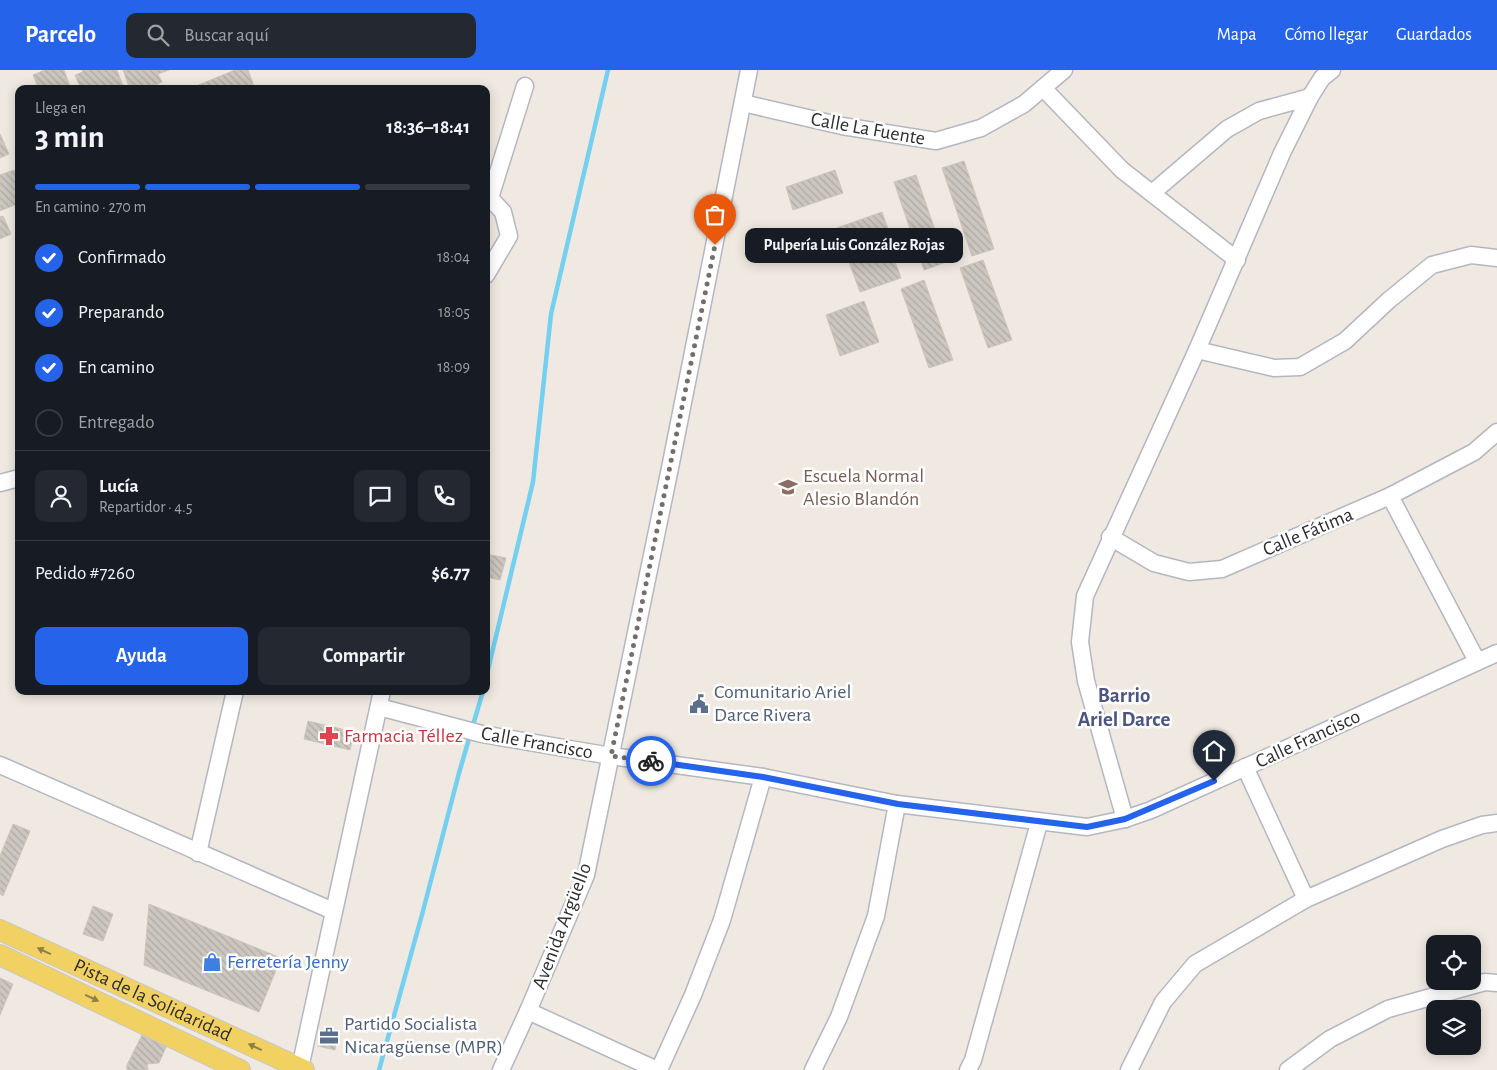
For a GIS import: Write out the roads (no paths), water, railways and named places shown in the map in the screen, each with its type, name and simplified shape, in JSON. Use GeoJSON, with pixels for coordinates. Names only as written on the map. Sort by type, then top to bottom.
{"type":"FeatureCollection","features":[{"type":"Feature","properties":{"kind":"main road","name":"Pista de la Solidaridad"},"geometry":{"type":"LineString","coordinates":[[0,930],[301,1069]]}},
{"type":"Feature","properties":{"kind":"main road","name":"Pista de la Solidaridad"},"geometry":{"type":"LineString","coordinates":[[0,955],[238,1069]]}},
{"type":"Feature","properties":{"kind":"street","name":"Avenida Argüello"},"geometry":{"type":"LineString","coordinates":[[501,1070],[586,875],[749,70]]}},
{"type":"Feature","properties":{"kind":"street","name":"Calle La Fuente"},"geometry":{"type":"LineString","coordinates":[[743,103],[842,126],[936,141],[981,128],[1024,104],[1064,70]]}},
{"type":"Feature","properties":{"kind":"street"},"geometry":{"type":"LineString","coordinates":[[1125,819],[1086,681],[1080,642],[1085,596],[1110,537],[1197,350],[1282,153],[1310,97],[1322,78],[1332,70]]}},
{"type":"Feature","properties":{"kind":"street"},"geometry":{"type":"LineString","coordinates":[[490,192],[525,86]]}},
{"type":"Feature","properties":{"kind":"street"},"geometry":{"type":"LineString","coordinates":[[1043,88],[1122,170],[1237,260]]}},
{"type":"Feature","properties":{"kind":"street"},"geometry":{"type":"LineString","coordinates":[[1152,193],[1227,128],[1259,111],[1310,97]]}},
{"type":"Feature","properties":{"kind":"street"},"geometry":{"type":"LineString","coordinates":[[490,200],[503,212],[509,236],[490,268]]}},
{"type":"Feature","properties":{"kind":"street"},"geometry":{"type":"LineString","coordinates":[[1197,350],[1274,368],[1300,367],[1345,341],[1389,300],[1432,265],[1471,255],[1497,258]]}},
{"type":"Feature","properties":{"kind":"street","name":"Calle Fátima"},"geometry":{"type":"LineString","coordinates":[[1110,537],[1154,563],[1189,572],[1222,569],[1390,496],[1474,452],[1497,432]]}},
{"type":"Feature","properties":{"kind":"street"},"geometry":{"type":"LineString","coordinates":[[0,483],[15,479]]}},
{"type":"Feature","properties":{"kind":"street"},"geometry":{"type":"LineString","coordinates":[[1390,496],[1478,661]]}},
{"type":"Feature","properties":{"kind":"street","name":"Calle Francisco"},"geometry":{"type":"LineString","coordinates":[[380,699],[482,734],[611,756],[763,777],[898,804],[1038,823],[1087,827],[1125,819],[1497,653]]}},
{"type":"Feature","properties":{"kind":"street"},"geometry":{"type":"LineString","coordinates":[[198,853],[234,695]]}},
{"type":"Feature","properties":{"kind":"street"},"geometry":{"type":"LineString","coordinates":[[301,1069],[332,910],[380,699]]}},
{"type":"Feature","properties":{"kind":"street"},"geometry":{"type":"LineString","coordinates":[[0,765],[332,910]]}},
{"type":"Feature","properties":{"kind":"street"},"geometry":{"type":"LineString","coordinates":[[1245,767],[1306,899]]}},
{"type":"Feature","properties":{"kind":"street"},"geometry":{"type":"LineString","coordinates":[[528,1011],[658,1070],[693,995],[722,920],[763,777]]}},
{"type":"Feature","properties":{"kind":"street"},"geometry":{"type":"LineString","coordinates":[[813,1070],[839,1017],[876,916],[898,804]]}},
{"type":"Feature","properties":{"kind":"street"},"geometry":{"type":"LineString","coordinates":[[968,1070],[1038,823]]}},
{"type":"Feature","properties":{"kind":"street"},"geometry":{"type":"LineString","coordinates":[[1129,1070],[1163,1002],[1195,964],[1306,899],[1442,839],[1482,825],[1497,823]]}},
{"type":"Feature","properties":{"kind":"street"},"geometry":{"type":"LineString","coordinates":[[1288,1070],[1330,1039],[1388,1009],[1485,982],[1497,983]]}},
{"type":"Feature","properties":{"kind":"waterway"},"geometry":{"type":"LineString","coordinates":[[490,661],[533,482],[551,314],[608,70]]}},
{"type":"Feature","properties":{"kind":"waterway"},"geometry":{"type":"LineString","coordinates":[[379,1070],[482,695]]}},
{"type":"Feature","properties":{"kind":"place","name":"Pulpería Luis González Rojas"},"geometry":{"type":"Point","coordinates":[715,245]}},
{"type":"Feature","properties":{"kind":"place","name":"Escuela Normal Alesio Blandón"},"geometry":{"type":"Point","coordinates":[788,487]}},
{"type":"Feature","properties":{"kind":"place","name":"Comunitario Ariel Darce Rivera"},"geometry":{"type":"Point","coordinates":[699,704]}},
{"type":"Feature","properties":{"kind":"place","name":"Farmacia Téllez"},"geometry":{"type":"Point","coordinates":[329,736]}},
{"type":"Feature","properties":{"kind":"place","name":"Ferretería Jenny"},"geometry":{"type":"Point","coordinates":[212,962]}},
{"type":"Feature","properties":{"kind":"place","name":"Partido Socialista Nicaragüense (MPR)"},"geometry":{"type":"Point","coordinates":[329,1036]}},
{"type":"Feature","properties":{"kind":"district","name":"Barrio Ariel Darce"},"geometry":{"type":"Point","coordinates":[1124,707]}}]}
